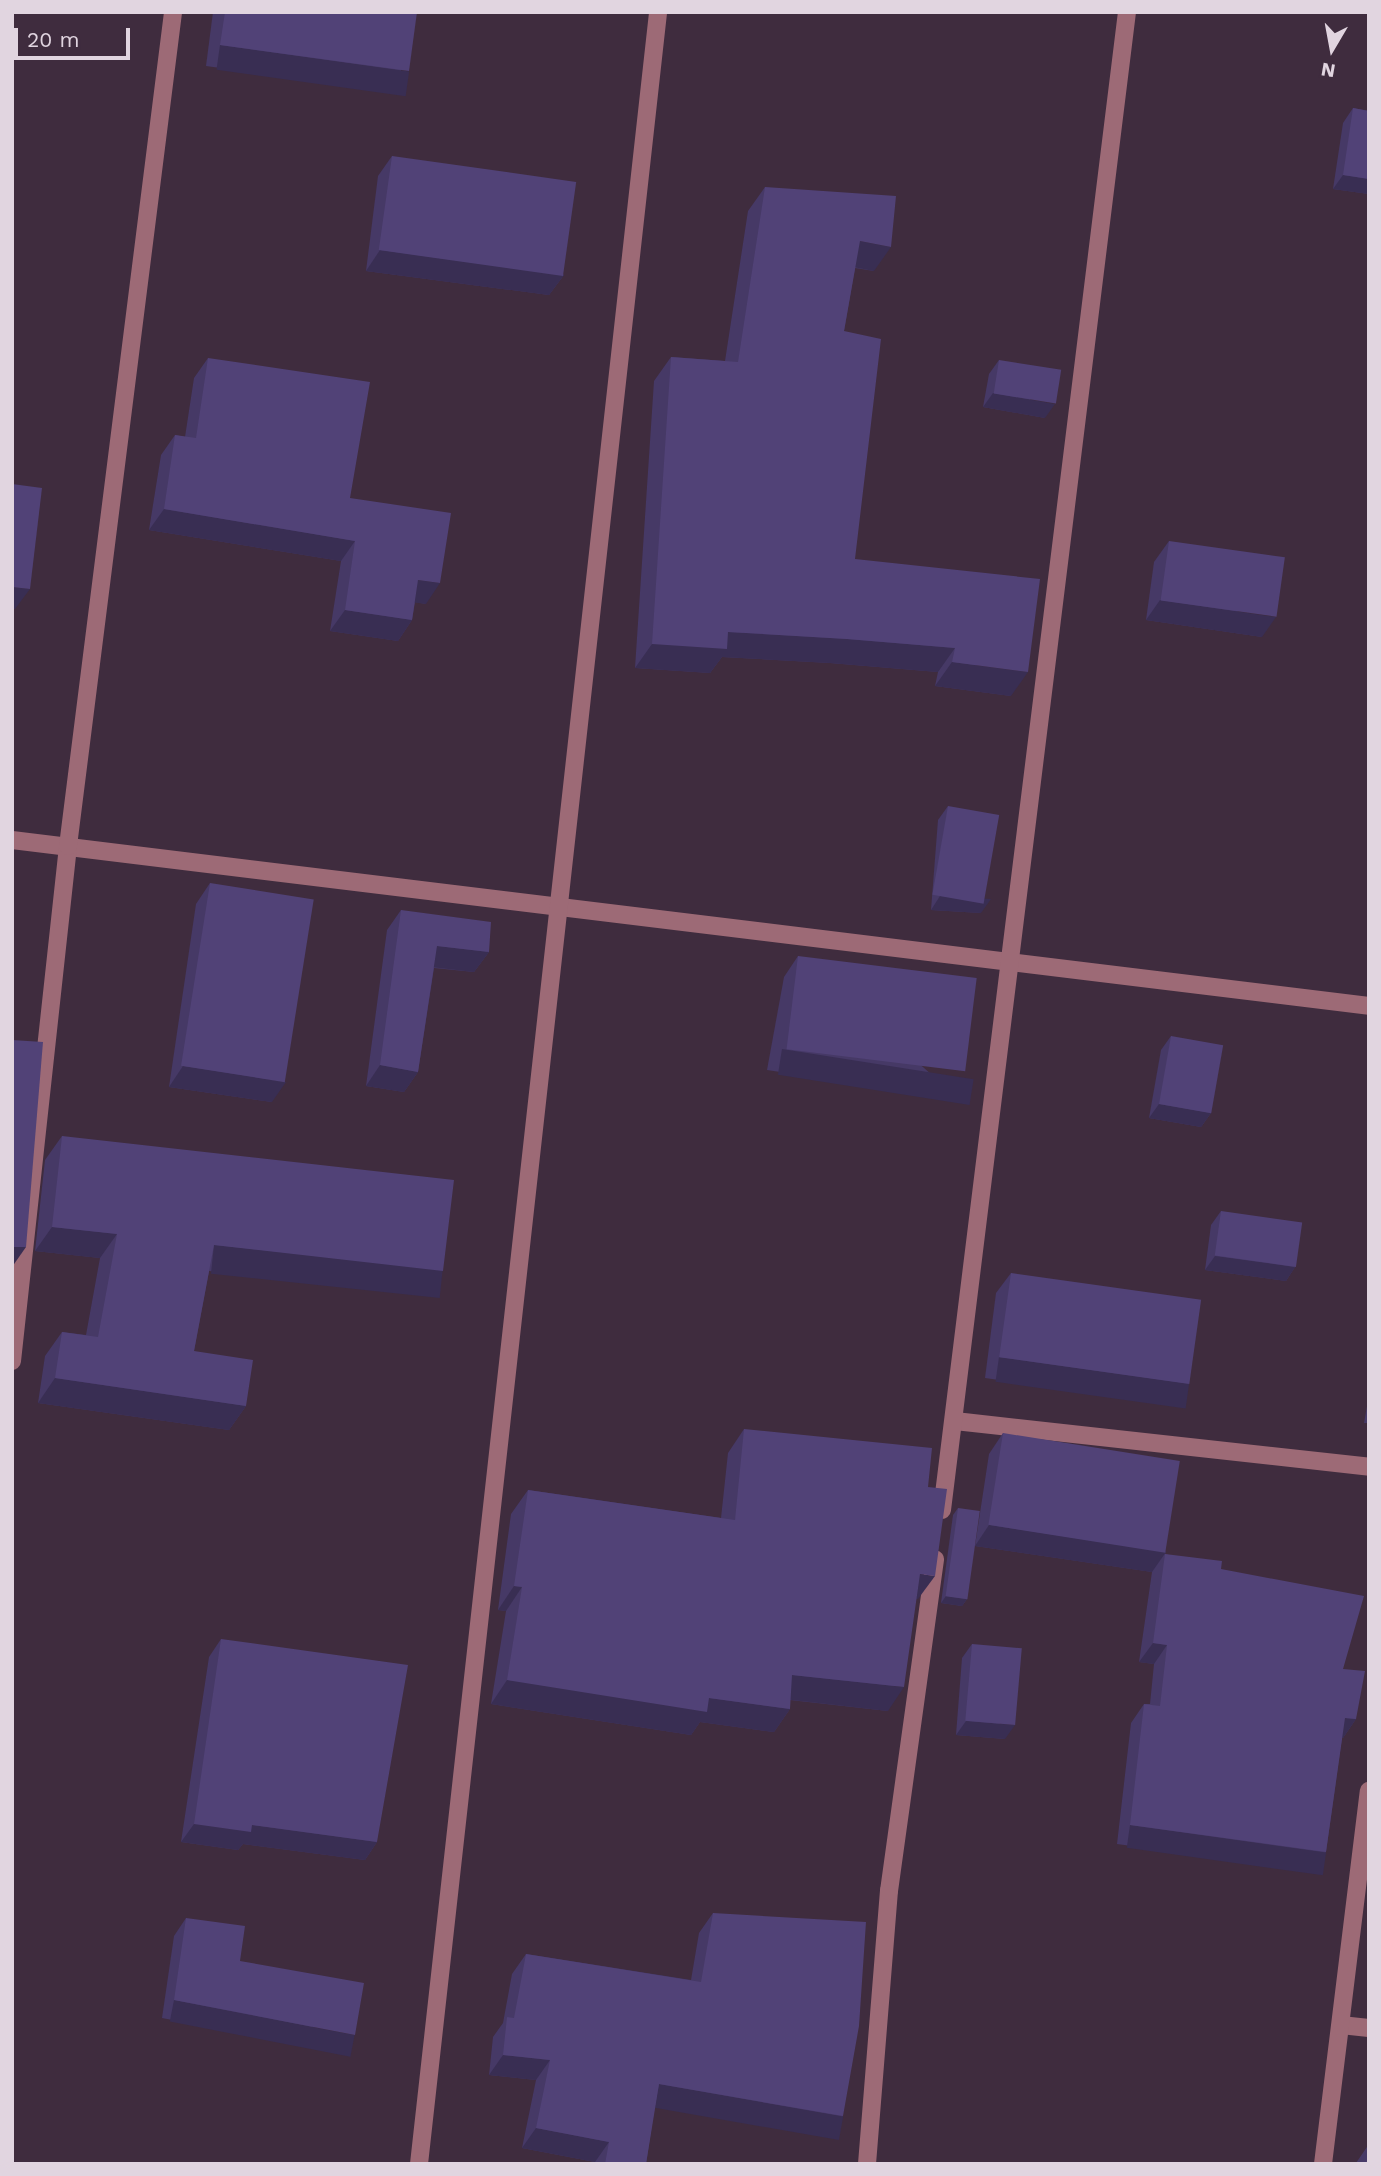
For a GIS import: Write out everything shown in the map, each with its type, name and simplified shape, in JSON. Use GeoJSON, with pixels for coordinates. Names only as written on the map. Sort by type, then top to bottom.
{"type":"FeatureCollection","features":[{"type":"Feature","properties":{"kind":"street"},"geometry":{"type":"LineString","coordinates":[[12,1362],[16,1303],[68,846],[173,12]]}},
{"type":"Feature","properties":{"kind":"street"},"geometry":{"type":"LineString","coordinates":[[419,2164],[555,906],[658,12]]}},
{"type":"Feature","properties":{"kind":"street"},"geometry":{"type":"LineString","coordinates":[[867,2164],[889,1891],[955,1421],[1127,12]]}},
{"type":"Feature","properties":{"kind":"street"},"geometry":{"type":"LineString","coordinates":[[12,840],[1369,1006]]}},
{"type":"Feature","properties":{"kind":"street"},"geometry":{"type":"LineString","coordinates":[[955,1421],[1369,1467]]}},
{"type":"Feature","properties":{"kind":"street"},"geometry":{"type":"LineString","coordinates":[[1323,2164],[1369,1791]]}},
{"type":"Feature","properties":{"kind":"street"},"geometry":{"type":"LineString","coordinates":[[1340,2025],[1369,2028]]}},
{"type":"Feature","properties":{"kind":"building"},"geometry":{"type":"Polygon","coordinates":[[[225,12],[417,12],[409,71],[220,45],[225,12]]]}},
{"type":"Feature","properties":{"kind":"building"},"geometry":{"type":"Polygon","coordinates":[[[1353,108],[1369,111],[1369,179],[1343,175],[1353,108]]]}},
{"type":"Feature","properties":{"kind":"building"},"geometry":{"type":"Polygon","coordinates":[[[392,156],[576,182],[563,276],[379,250],[392,156]]]}},
{"type":"Feature","properties":{"kind":"building"},"geometry":{"type":"Polygon","coordinates":[[[765,187],[896,196],[891,247],[860,241],[844,331],[881,339],[855,559],[1040,579],[1028,672],[952,662],[955,648],[847,639],[728,632],[727,649],[652,644],[671,357],[738,362],[765,187]]]}},
{"type":"Feature","properties":{"kind":"building"},"geometry":{"type":"Polygon","coordinates":[[[208,358],[370,382],[350,498],[451,513],[440,583],[418,580],[412,620],[345,610],[355,541],[164,509],[175,435],[196,438],[208,358]]]}},
{"type":"Feature","properties":{"kind":"building"},"geometry":{"type":"Polygon","coordinates":[[[999,360],[1061,370],[1056,403],[994,394],[999,360]]]}},
{"type":"Feature","properties":{"kind":"building"},"geometry":{"type":"Polygon","coordinates":[[[12,484],[42,488],[30,589],[12,587],[12,484]]]}},
{"type":"Feature","properties":{"kind":"building"},"geometry":{"type":"Polygon","coordinates":[[[1169,541],[1285,557],[1277,617],[1161,600],[1169,541]]]}},
{"type":"Feature","properties":{"kind":"building"},"geometry":{"type":"Polygon","coordinates":[[[948,806],[999,815],[984,904],[932,895],[948,806]]]}},
{"type":"Feature","properties":{"kind":"building"},"geometry":{"type":"Polygon","coordinates":[[[210,883],[314,899],[285,1082],[181,1066],[210,883]]]}},
{"type":"Feature","properties":{"kind":"building"},"geometry":{"type":"Polygon","coordinates":[[[401,910],[491,922],[489,952],[437,946],[418,1072],[380,1065],[401,910]]]}},
{"type":"Feature","properties":{"kind":"building"},"geometry":{"type":"Polygon","coordinates":[[[798,956],[977,978],[965,1071],[787,1049],[798,956]]]}},
{"type":"Feature","properties":{"kind":"building"},"geometry":{"type":"Polygon","coordinates":[[[1171,1036],[1223,1045],[1211,1113],[1159,1104],[1171,1036]]]}},
{"type":"Feature","properties":{"kind":"building"},"geometry":{"type":"Polygon","coordinates":[[[12,1040],[43,1042],[26,1247],[12,1247],[12,1040]]]}},
{"type":"Feature","properties":{"kind":"building"},"geometry":{"type":"Polygon","coordinates":[[[62,1136],[454,1180],[443,1271],[214,1245],[194,1351],[253,1360],[246,1406],[55,1378],[62,1332],[98,1337],[117,1234],[52,1227],[62,1136]]]}},
{"type":"Feature","properties":{"kind":"building"},"geometry":{"type":"Polygon","coordinates":[[[1221,1211],[1302,1222],[1296,1267],[1215,1256],[1221,1211]]]}},
{"type":"Feature","properties":{"kind":"building"},"geometry":{"type":"Polygon","coordinates":[[[1011,1273],[1201,1300],[1189,1384],[999,1357],[1011,1273]]]}},
{"type":"Feature","properties":{"kind":"building"},"geometry":{"type":"Polygon","coordinates":[[[744,1429],[932,1448],[928,1487],[947,1489],[935,1576],[920,1574],[904,1687],[792,1675],[790,1709],[709,1698],[707,1712],[507,1680],[522,1587],[514,1586],[528,1490],[735,1520],[744,1429]]]}},
{"type":"Feature","properties":{"kind":"building"},"geometry":{"type":"Polygon","coordinates":[[[1003,1433],[1180,1461],[1165,1553],[988,1525],[1003,1433]]]}},
{"type":"Feature","properties":{"kind":"building"},"geometry":{"type":"Polygon","coordinates":[[[958,1508],[980,1511],[967,1599],[946,1596],[958,1508]]]}},
{"type":"Feature","properties":{"kind":"building"},"geometry":{"type":"Polygon","coordinates":[[[1165,1554],[1222,1561],[1221,1569],[1364,1596],[1343,1669],[1365,1671],[1356,1719],[1345,1718],[1326,1852],[1130,1825],[1144,1704],[1160,1706],[1167,1645],[1153,1643],[1165,1554]]]}},
{"type":"Feature","properties":{"kind":"building"},"geometry":{"type":"Polygon","coordinates":[[[221,1639],[408,1665],[377,1842],[252,1825],[251,1832],[194,1824],[221,1639]]]}},
{"type":"Feature","properties":{"kind":"building"},"geometry":{"type":"Polygon","coordinates":[[[972,1644],[1022,1648],[1015,1725],[965,1721],[972,1644]]]}},
{"type":"Feature","properties":{"kind":"building"},"geometry":{"type":"Polygon","coordinates":[[[713,1913],[866,1922],[859,2026],[843,2116],[659,2084],[646,2164],[605,2164],[609,2142],[536,2128],[550,2060],[503,2055],[507,2017],[514,2018],[526,1954],[701,1982],[713,1913]]]}},
{"type":"Feature","properties":{"kind":"building"},"geometry":{"type":"Polygon","coordinates":[[[186,1918],[245,1926],[240,1961],[364,1983],[355,2035],[174,2000],[186,1918]]]}}]}
